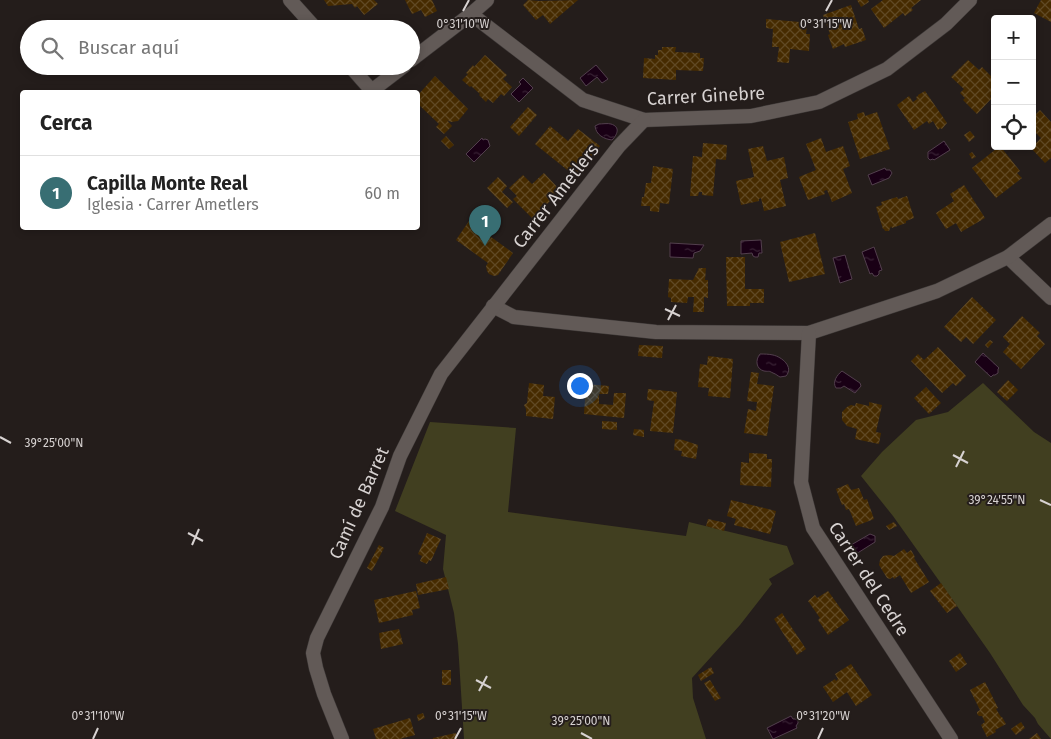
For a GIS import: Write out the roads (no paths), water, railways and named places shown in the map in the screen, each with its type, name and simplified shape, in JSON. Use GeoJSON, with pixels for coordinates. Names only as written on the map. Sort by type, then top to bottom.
{"type":"FeatureCollection","features":[{"type":"Feature","properties":{"kind":"street"},"geometry":{"type":"LineString","coordinates":[[290,0],[308,20]]}},
{"type":"Feature","properties":{"kind":"street"},"geometry":{"type":"LineString","coordinates":[[420,53],[487,0]]}},
{"type":"Feature","properties":{"kind":"street","name":"Carrer Ginebre"},"geometry":{"type":"LineString","coordinates":[[471,14],[583,100],[644,120],[751,116],[819,102],[887,69],[946,24],[970,0]]}},
{"type":"Feature","properties":{"kind":"street"},"geometry":{"type":"LineString","coordinates":[[357,75],[369,90]]}},
{"type":"Feature","properties":{"kind":"street"},"geometry":{"type":"LineString","coordinates":[[374,90],[393,75]]}},
{"type":"Feature","properties":{"kind":"street","name":"Carrer Ametlers"},"geometry":{"type":"LineString","coordinates":[[481,322],[619,146],[644,120]]}},
{"type":"Feature","properties":{"kind":"street"},"geometry":{"type":"LineString","coordinates":[[493,306],[514,317],[656,332],[809,333],[937,291],[1008,257],[1051,224]]}},
{"type":"Feature","properties":{"kind":"street"},"geometry":{"type":"LineString","coordinates":[[1008,257],[1051,298]]}},
{"type":"Feature","properties":{"kind":"street","name":"Camí de Barret"},"geometry":{"type":"LineString","coordinates":[[342,739],[316,668],[313,653],[317,638],[382,507],[400,456],[441,374],[481,322]]}},
{"type":"Feature","properties":{"kind":"street","name":"Carrer del Cedre"},"geometry":{"type":"LineString","coordinates":[[809,333],[801,482],[814,528],[952,739]]}},
{"type":"Feature","properties":{"kind":"water"},"geometry":{"type":"Polygon","coordinates":[[[596,65],[608,79],[602,83],[597,77],[586,86],[580,78],[596,65]]]}},
{"type":"Feature","properties":{"kind":"water"},"geometry":{"type":"Polygon","coordinates":[[[523,78],[533,88],[519,102],[511,94],[521,84],[519,82],[523,78]]]}},
{"type":"Feature","properties":{"kind":"water"},"geometry":{"type":"Polygon","coordinates":[[[610,124],[616,127],[617,134],[612,140],[603,138],[599,134],[595,126],[610,124]]]}},
{"type":"Feature","properties":{"kind":"water"},"geometry":{"type":"Polygon","coordinates":[[[482,138],[483,140],[488,140],[490,146],[474,162],[466,154],[482,138]]]}},
{"type":"Feature","properties":{"kind":"water"},"geometry":{"type":"Polygon","coordinates":[[[944,141],[950,150],[934,160],[930,160],[928,152],[944,141]]]}},
{"type":"Feature","properties":{"kind":"water"},"geometry":{"type":"Polygon","coordinates":[[[885,168],[892,173],[889,178],[872,185],[868,175],[885,168]]]}},
{"type":"Feature","properties":{"kind":"water"},"geometry":{"type":"Polygon","coordinates":[[[761,240],[762,253],[759,253],[758,257],[753,256],[752,253],[741,254],[741,241],[761,240]]]}},
{"type":"Feature","properties":{"kind":"water"},"geometry":{"type":"Polygon","coordinates":[[[670,243],[704,245],[700,251],[694,253],[693,258],[670,257],[670,243]]]}},
{"type":"Feature","properties":{"kind":"water"},"geometry":{"type":"Polygon","coordinates":[[[874,247],[882,270],[879,271],[877,276],[874,276],[872,273],[870,274],[862,252],[874,247]]]}},
{"type":"Feature","properties":{"kind":"water"},"geometry":{"type":"Polygon","coordinates":[[[845,255],[852,279],[840,283],[833,258],[845,255]]]}},
{"type":"Feature","properties":{"kind":"water"},"geometry":{"type":"Polygon","coordinates":[[[983,353],[999,368],[998,373],[991,377],[975,362],[983,353]]]}},
{"type":"Feature","properties":{"kind":"water"},"geometry":{"type":"Polygon","coordinates":[[[760,354],[773,355],[783,360],[789,369],[786,376],[780,377],[761,370],[757,361],[760,354]]]}},
{"type":"Feature","properties":{"kind":"water"},"geometry":{"type":"Polygon","coordinates":[[[842,371],[860,383],[861,386],[855,393],[844,386],[836,388],[836,379],[842,371]]]}},
{"type":"Feature","properties":{"kind":"water"},"geometry":{"type":"Polygon","coordinates":[[[870,534],[875,536],[875,542],[856,554],[851,545],[870,534]]]}},
{"type":"Feature","properties":{"kind":"water"},"geometry":{"type":"Polygon","coordinates":[[[791,716],[793,719],[798,720],[797,728],[773,739],[767,728],[791,716]]]}},
{"type":"Feature","properties":{"kind":"place","name":"Capilla Monte Real"},"geometry":{"type":"Point","coordinates":[485,246]}}]}
